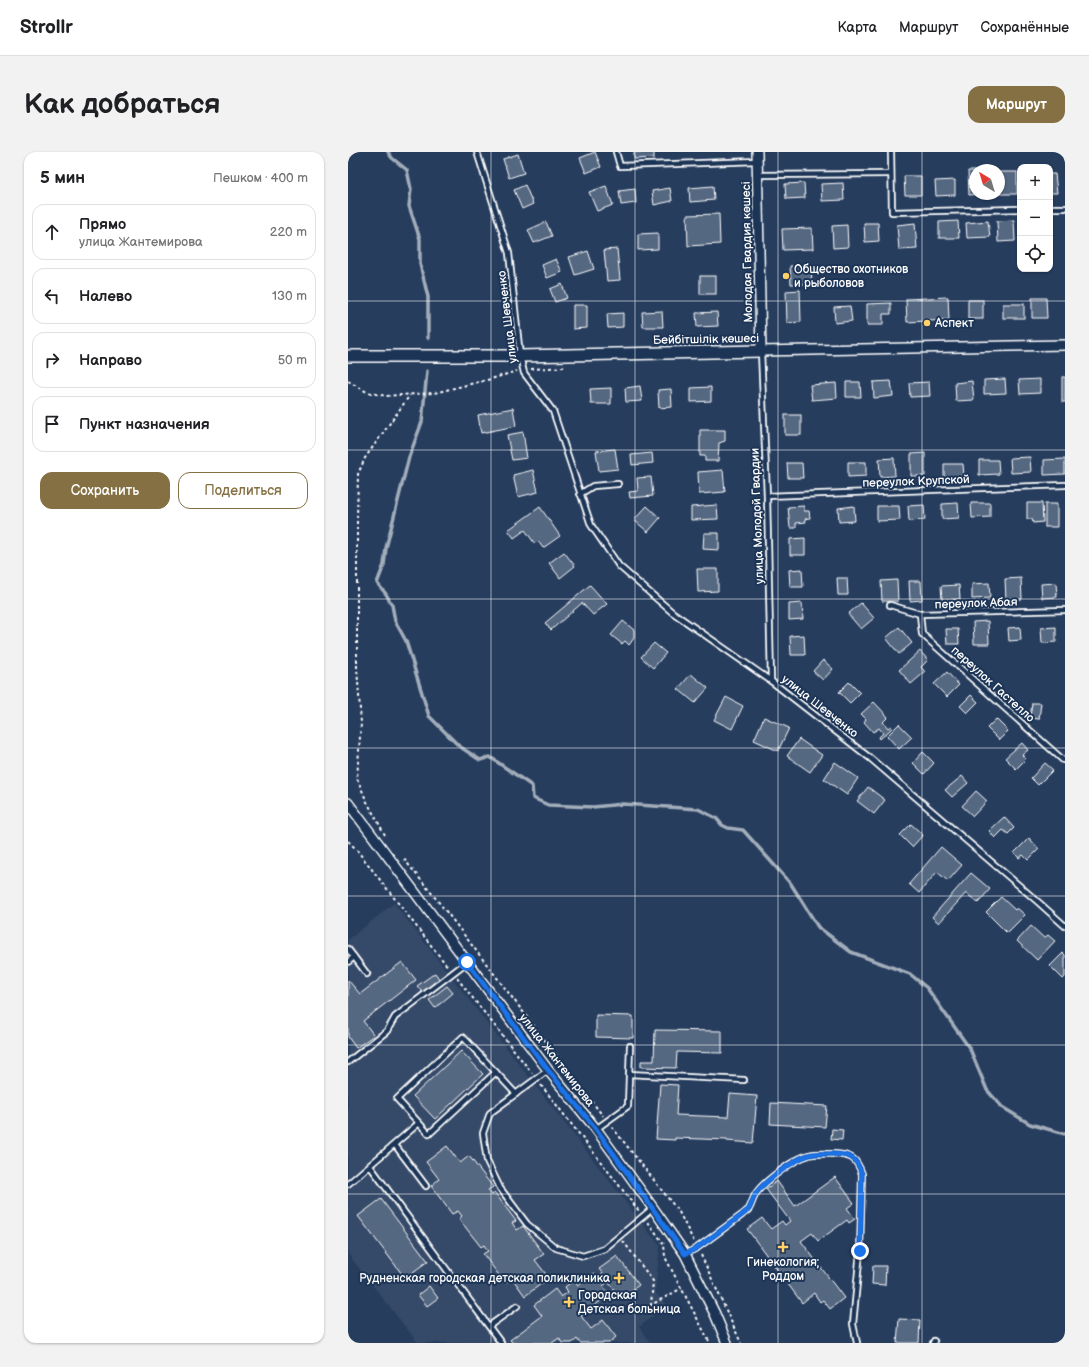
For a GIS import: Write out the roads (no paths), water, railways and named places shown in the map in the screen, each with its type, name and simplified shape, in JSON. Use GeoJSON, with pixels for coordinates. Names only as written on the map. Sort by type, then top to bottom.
{"type":"FeatureCollection","features":[{"type":"Feature","properties":{"kind":"street","name":"Молодая Гвардия көшесі"},"geometry":{"type":"LineString","coordinates":[[757,156],[762,351]]}},
{"type":"Feature","properties":{"kind":"street","name":"Бейбітшілік көшесі"},"geometry":{"type":"LineString","coordinates":[[348,356],[520,356],[1065,345]]}},
{"type":"Feature","properties":{"kind":"street","name":"улица Жантемирова"},"geometry":{"type":"LineString","coordinates":[[348,803],[548,1070],[596,1129],[653,1208],[685,1254],[715,1314],[727,1343]]}},
{"type":"Feature","properties":{"kind":"lane","name":"улица Шевченко"},"geometry":{"type":"LineString","coordinates":[[477,152],[509,253],[520,356],[523,370],[525,375],[553,411],[591,526],[619,566],[672,612],[771,681],[870,758],[1065,926]]}},
{"type":"Feature","properties":{"kind":"lane"},"geometry":{"type":"LineString","coordinates":[[616,152],[620,166],[757,156]]}},
{"type":"Feature","properties":{"kind":"lane"},"geometry":{"type":"LineString","coordinates":[[891,152],[892,212],[1017,209]]}},
{"type":"Feature","properties":{"kind":"lane"},"geometry":{"type":"LineString","coordinates":[[758,175],[892,174]]}},
{"type":"Feature","properties":{"kind":"lane"},"geometry":{"type":"LineString","coordinates":[[1053,208],[1065,208]]}},
{"type":"Feature","properties":{"kind":"lane","name":"улица Молодой Гвардии"},"geometry":{"type":"LineString","coordinates":[[762,351],[771,681]]}},
{"type":"Feature","properties":{"kind":"lane"},"geometry":{"type":"LineString","coordinates":[[580,494],[593,486],[618,484]]}},
{"type":"Feature","properties":{"kind":"lane","name":"переулок Крупской"},"geometry":{"type":"LineString","coordinates":[[767,496],[1065,485]]}},
{"type":"Feature","properties":{"kind":"lane","name":"переулок Абая"},"geometry":{"type":"LineString","coordinates":[[890,605],[920,614],[1065,610]]}},
{"type":"Feature","properties":{"kind":"lane","name":"переулок Гастелло"},"geometry":{"type":"LineString","coordinates":[[920,614],[922,634],[1063,760],[1065,760]]}},
{"type":"Feature","properties":{"kind":"lane"},"geometry":{"type":"LineString","coordinates":[[348,949],[368,974]]}},
{"type":"Feature","properties":{"kind":"lane"},"geometry":{"type":"LineString","coordinates":[[348,962],[354,957]]}},
{"type":"Feature","properties":{"kind":"lane"},"geometry":{"type":"LineString","coordinates":[[348,1062],[387,1031],[395,1017],[467,962]]}},
{"type":"Feature","properties":{"kind":"lane"},"geometry":{"type":"LineString","coordinates":[[496,1072],[430,1134],[397,1100],[463,1037],[496,1072],[516,1094]]}},
{"type":"Feature","properties":{"kind":"lane"},"geometry":{"type":"LineString","coordinates":[[596,1129],[628,1106],[630,1046]]}},
{"type":"Feature","properties":{"kind":"lane"},"geometry":{"type":"LineString","coordinates":[[548,1070],[490,1113],[482,1133],[487,1161],[500,1188],[527,1224],[556,1248],[582,1256],[604,1249],[653,1208]]}},
{"type":"Feature","properties":{"kind":"lane"},"geometry":{"type":"LineString","coordinates":[[629,1074],[744,1080]]}},
{"type":"Feature","properties":{"kind":"lane"},"geometry":{"type":"LineString","coordinates":[[348,1184],[419,1124]]}},
{"type":"Feature","properties":{"kind":"lane"},"geometry":{"type":"LineString","coordinates":[[395,1145],[426,1186]]}},
{"type":"Feature","properties":{"kind":"lane"},"geometry":{"type":"LineString","coordinates":[[685,1254],[697,1248],[742,1215],[748,1209],[761,1187],[790,1164],[809,1155],[819,1154],[846,1155],[855,1159],[862,1174],[860,1251],[853,1324],[857,1343]]}},
{"type":"Feature","properties":{"kind":"lane"},"geometry":{"type":"LineString","coordinates":[[370,1166],[501,1343]]}},
{"type":"Feature","properties":{"kind":"lane"},"geometry":{"type":"LineString","coordinates":[[489,1326],[517,1306]]}},
{"type":"Feature","properties":{"kind":"waterway"},"geometry":{"type":"LineString","coordinates":[[388,152],[392,158],[407,170],[411,189],[409,206],[420,239],[420,264],[428,297],[428,338]]}},
{"type":"Feature","properties":{"kind":"waterway"},"geometry":{"type":"LineString","coordinates":[[427,371],[422,422],[409,457],[386,548],[384,565],[377,583],[386,594],[392,605],[395,621],[406,641],[429,716],[459,746],[480,760],[490,757],[532,786],[533,798],[548,805],[593,807],[623,804],[698,809],[716,818],[722,825],[728,828],[743,830],[791,884],[818,927],[851,952],[910,974],[927,988],[970,1049],[987,1090],[1002,1107],[1030,1124],[1065,1134]]}},
{"type":"Feature","properties":{"kind":"place","name":"Общество охотников и рыболовов"},"geometry":{"type":"Point","coordinates":[786,276]}},
{"type":"Feature","properties":{"kind":"place","name":"Аспект"},"geometry":{"type":"Point","coordinates":[927,323]}},
{"type":"Feature","properties":{"kind":"place","name":"Гинекология; Роддом"},"geometry":{"type":"Point","coordinates":[783,1247]}},
{"type":"Feature","properties":{"kind":"place","name":"Рудненская городская детская поликлиника"},"geometry":{"type":"Point","coordinates":[619,1278]}},
{"type":"Feature","properties":{"kind":"place","name":"Городская Детская больница"},"geometry":{"type":"Point","coordinates":[569,1302]}}]}
